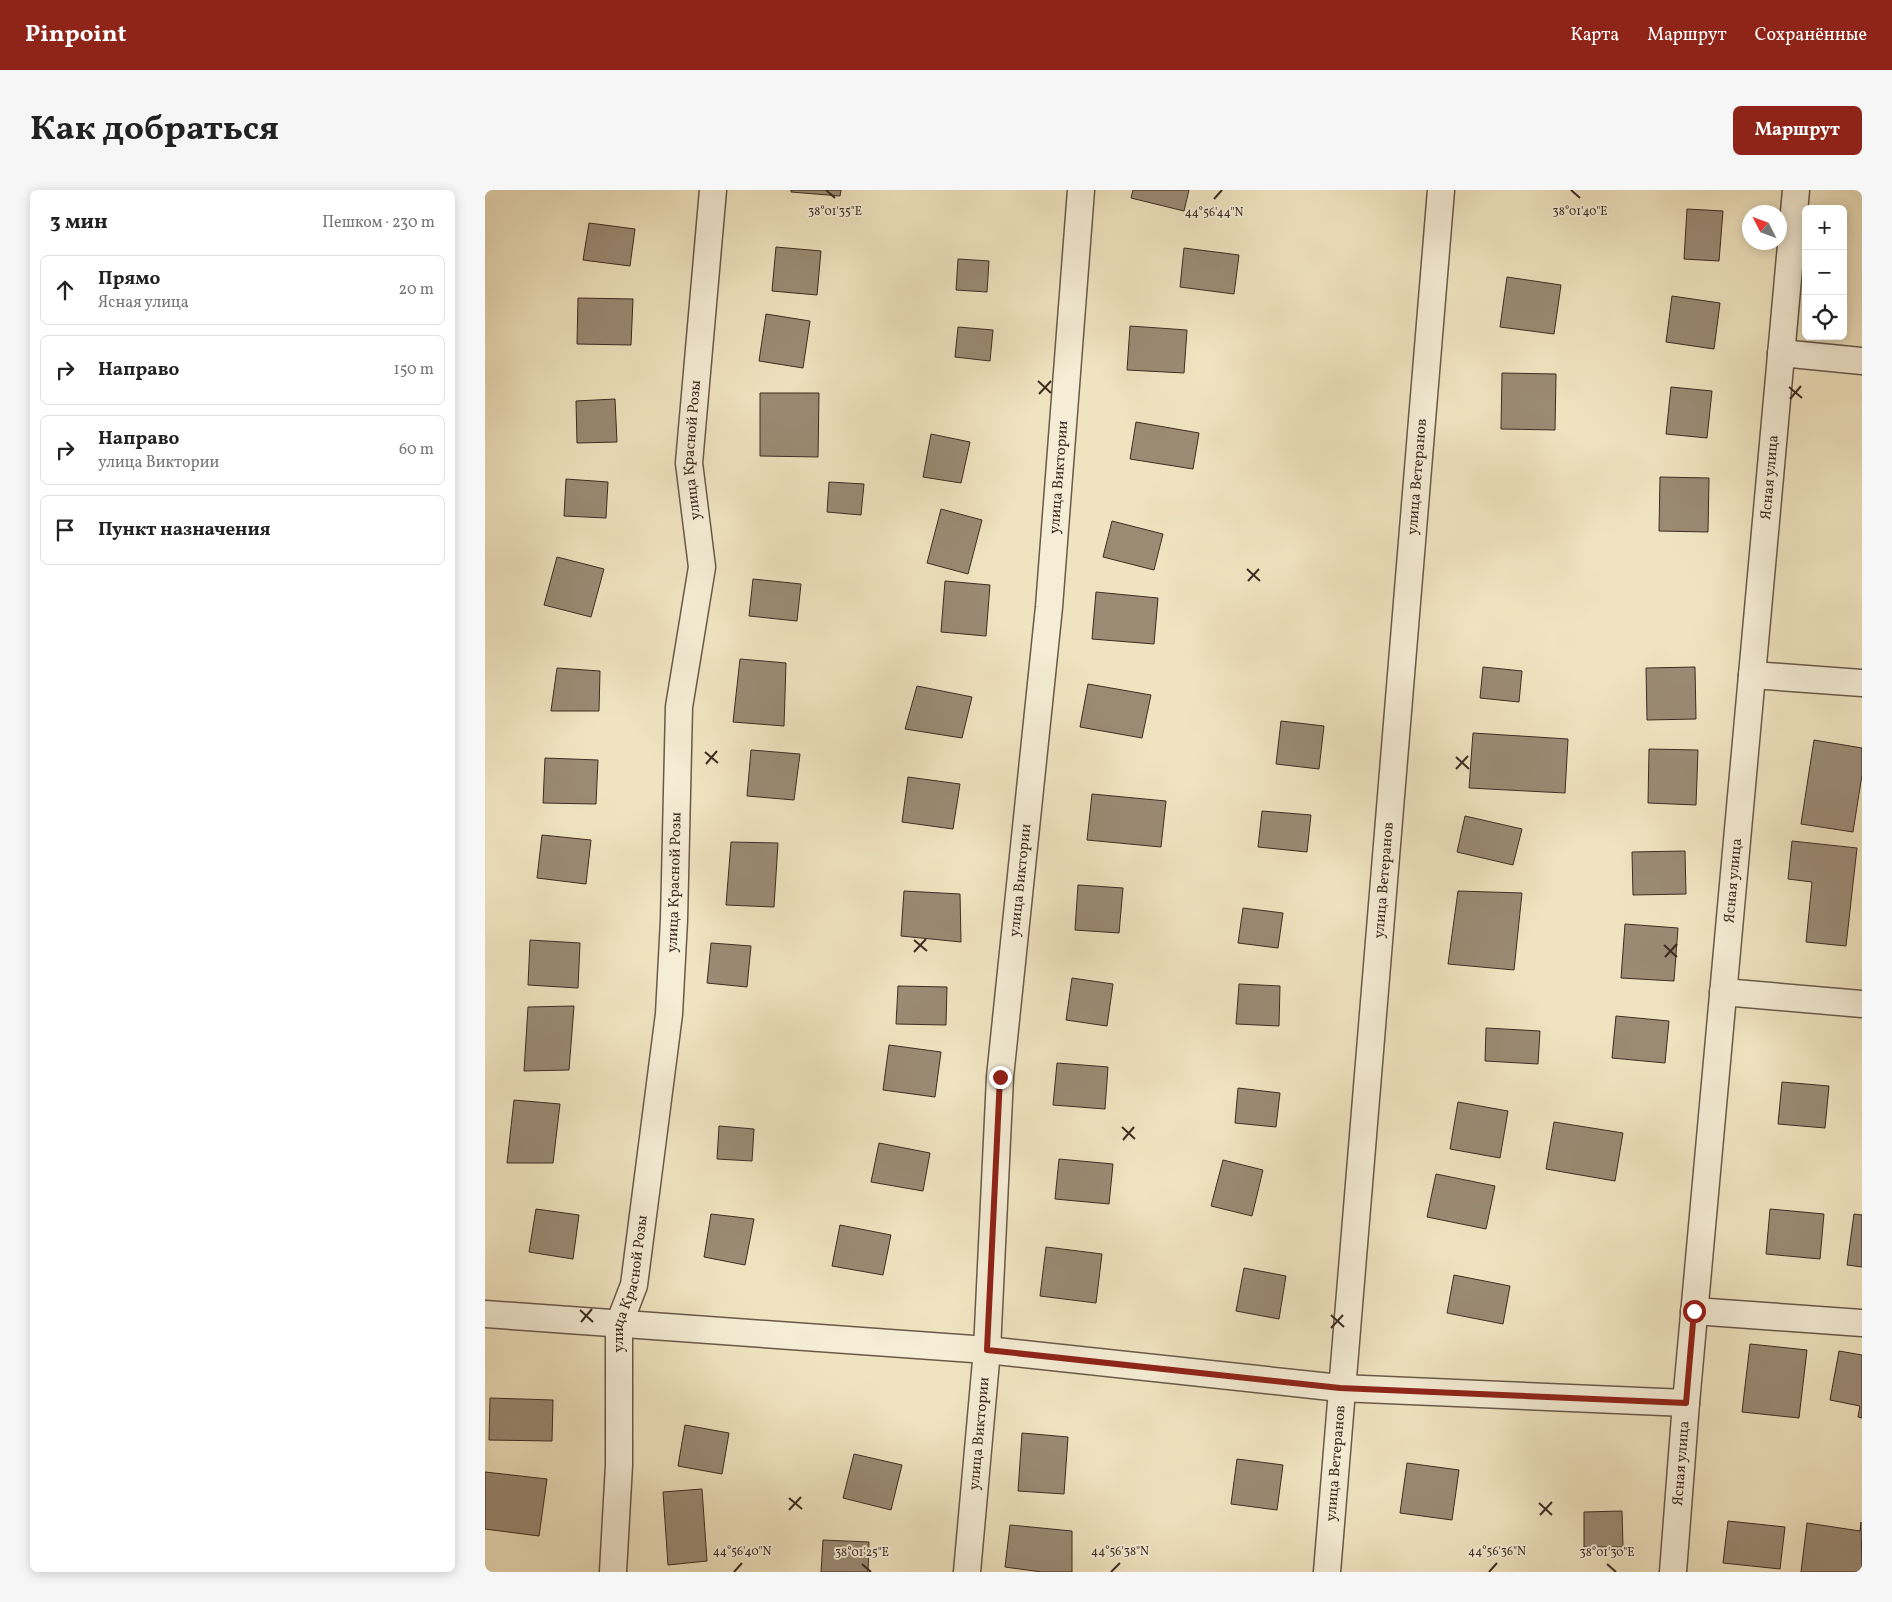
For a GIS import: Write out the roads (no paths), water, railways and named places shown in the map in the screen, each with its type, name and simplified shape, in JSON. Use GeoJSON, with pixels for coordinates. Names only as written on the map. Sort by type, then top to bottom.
{"type":"FeatureCollection","features":[{"type":"Feature","properties":{"kind":"street","name":"улица Красной Розы"},"geometry":{"type":"LineString","coordinates":[[613,1572],[619,1465],[619,1324],[634,1285],[669,1014],[675,920],[679,708],[702,567],[689,463],[713,190]]}},
{"type":"Feature","properties":{"kind":"street","name":"улица Виктории"},"geometry":{"type":"LineString","coordinates":[[967,1572],[987,1350],[1000,1077],[1049,608],[1081,190]]}},
{"type":"Feature","properties":{"kind":"street","name":"улица Ветеранов"},"geometry":{"type":"LineString","coordinates":[[1327,1572],[1340,1388],[1353,1256],[1441,190]]}},
{"type":"Feature","properties":{"kind":"street","name":"Ясная улица"},"geometry":{"type":"LineString","coordinates":[[1673,1572],[1694,1311],[1795,190]]}},
{"type":"Feature","properties":{"kind":"street"},"geometry":{"type":"LineString","coordinates":[[1781,353],[1862,361]]}},
{"type":"Feature","properties":{"kind":"street"},"geometry":{"type":"LineString","coordinates":[[1752,675],[1862,684]]}},
{"type":"Feature","properties":{"kind":"street"},"geometry":{"type":"LineString","coordinates":[[1723,992],[1862,1004]]}},
{"type":"Feature","properties":{"kind":"street"},"geometry":{"type":"LineString","coordinates":[[1694,1311],[1862,1323]]}},
{"type":"Feature","properties":{"kind":"street"},"geometry":{"type":"LineString","coordinates":[[485,1314],[987,1350],[1340,1388],[1686,1403]]}}]}
